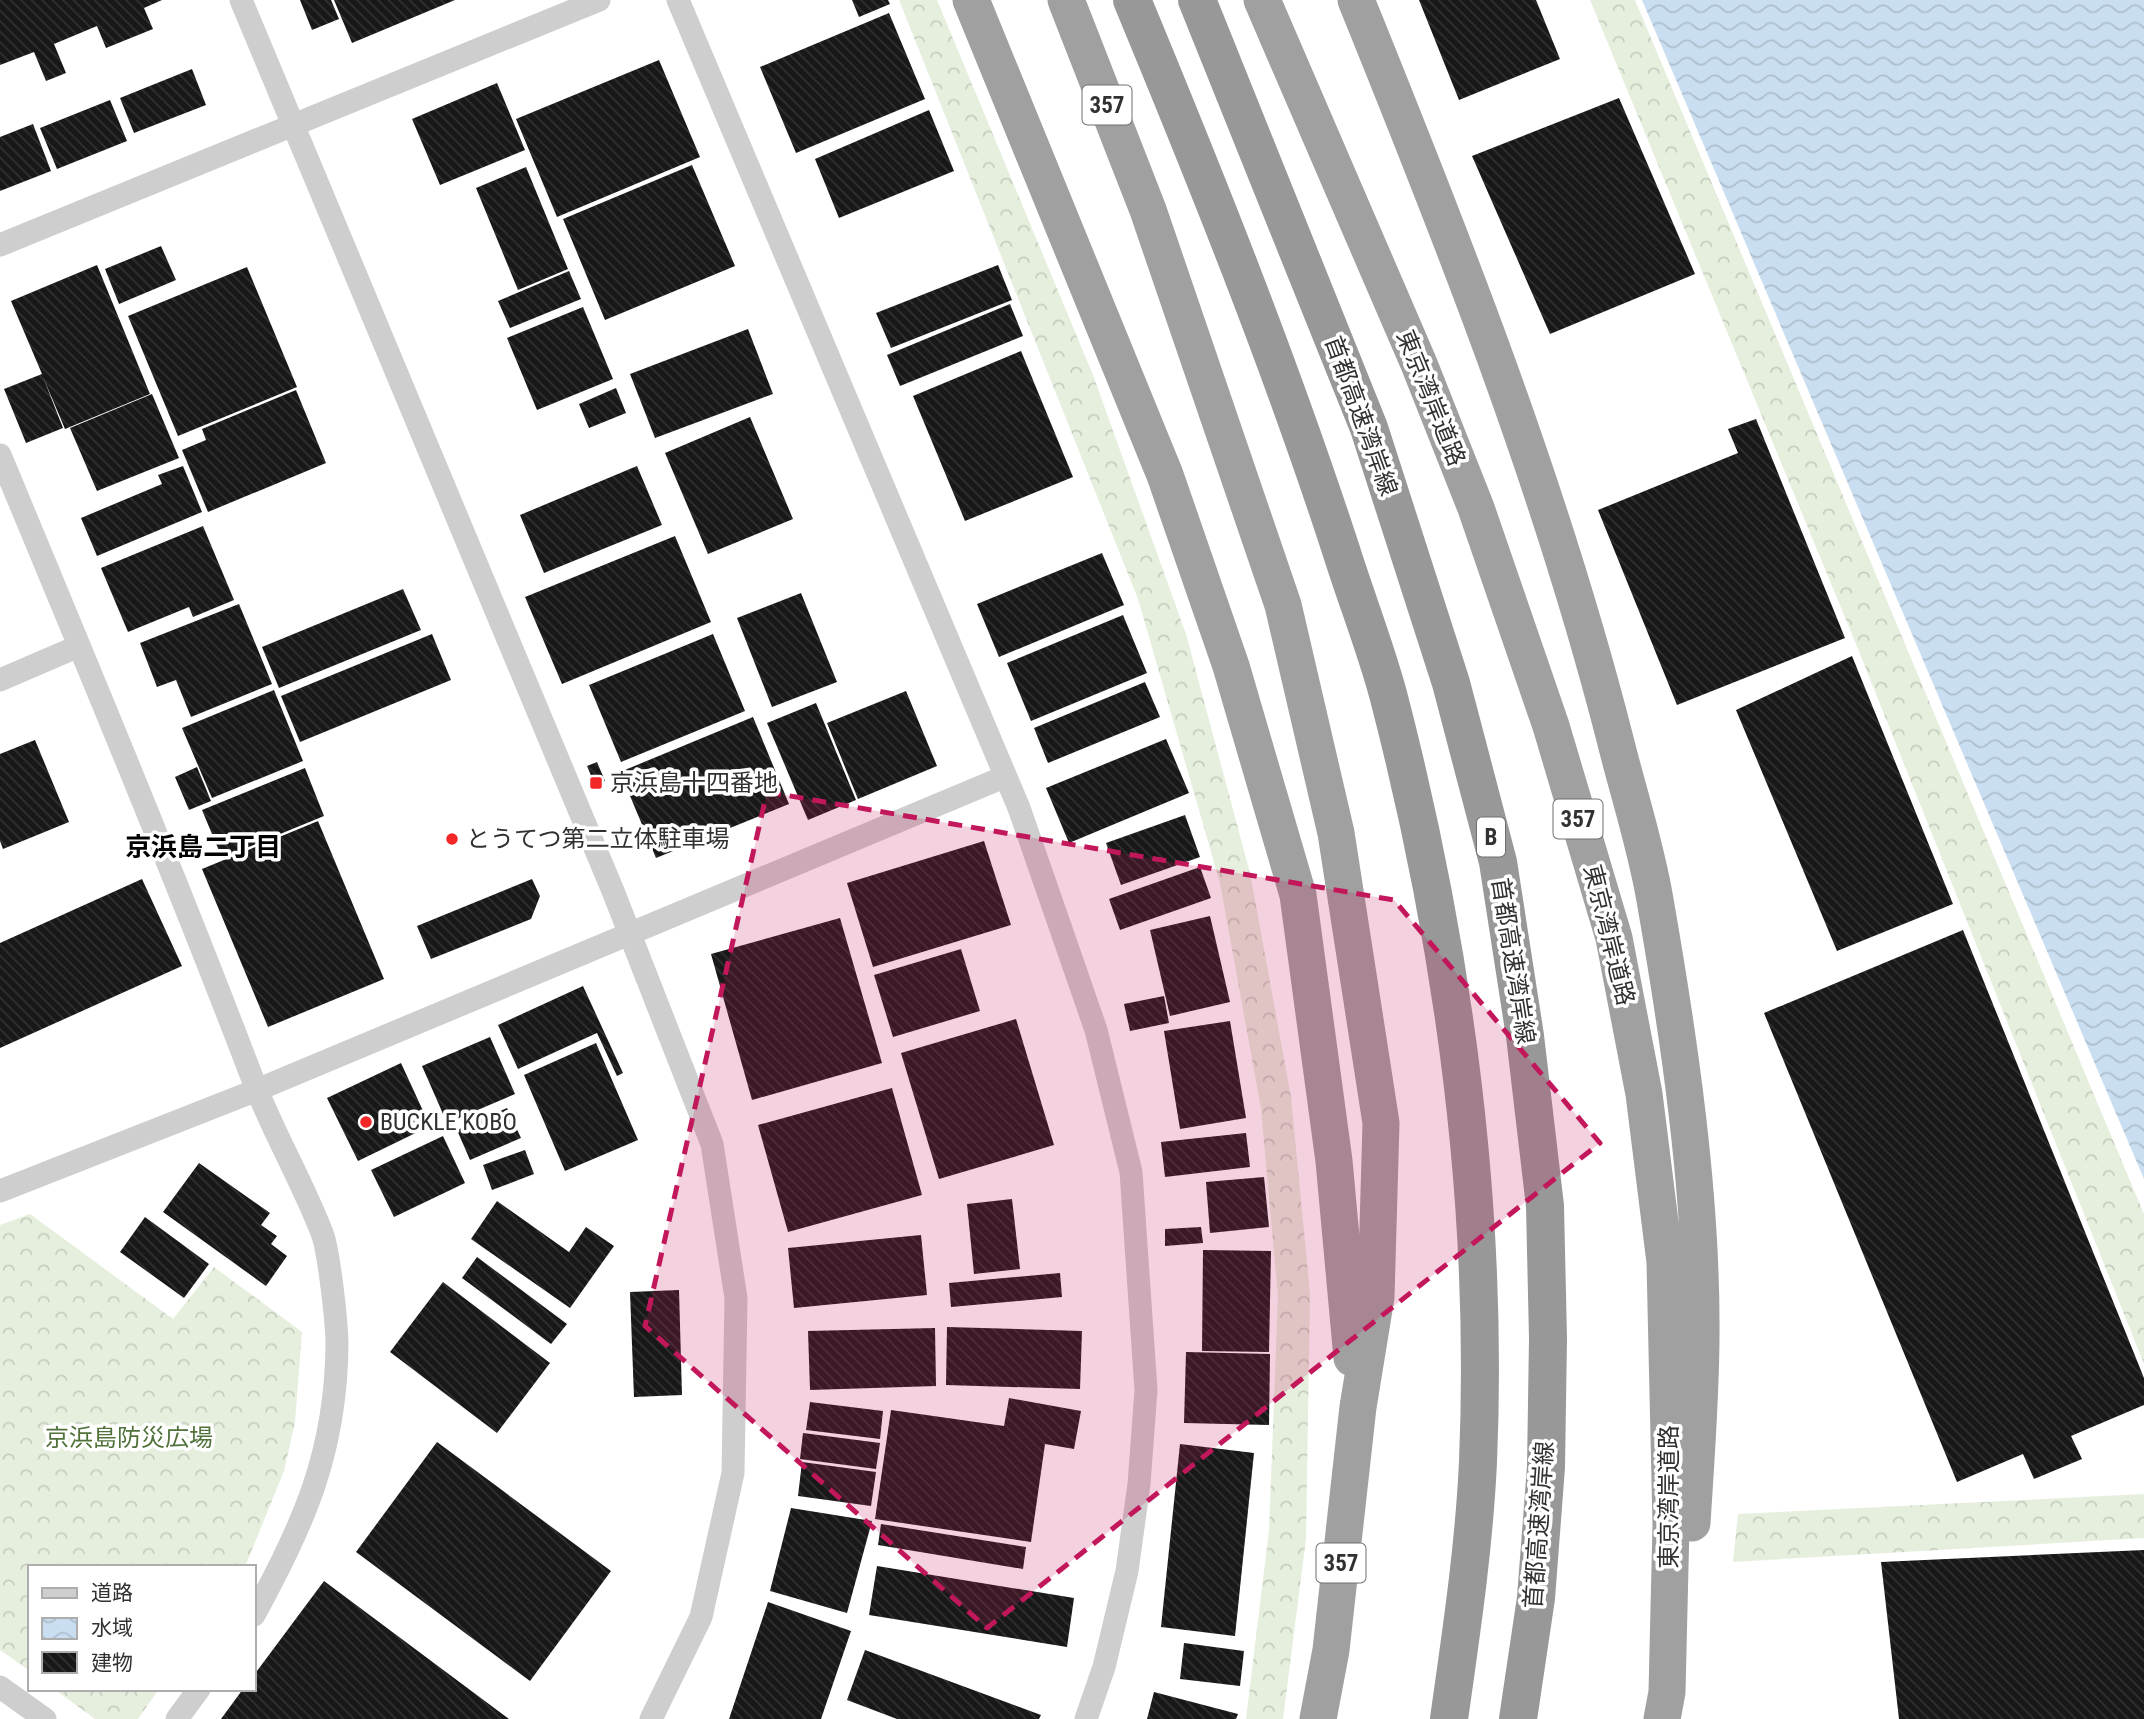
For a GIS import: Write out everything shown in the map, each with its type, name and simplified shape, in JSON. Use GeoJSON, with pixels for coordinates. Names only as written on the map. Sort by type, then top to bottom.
{"type":"FeatureCollection","features":[{"type":"Feature","properties":{"kind":"highway"},"geometry":{"type":"LineString","coordinates":[[971,0],[1165,475],[1230,666],[1298,895],[1334,1161],[1358,1407]]}},
{"type":"Feature","properties":{"kind":"highway","name":"357"},"geometry":{"type":"LineString","coordinates":[[1066,0],[1147,210],[1283,605],[1336,833],[1381,1123],[1376,1297],[1358,1407],[1331,1650],[1318,1719]]}},
{"type":"Feature","properties":{"kind":"highway"},"geometry":{"type":"LineString","coordinates":[[1132,0],[1211,192],[1311,459],[1387,692],[1426,866],[1459,1046],[1475,1208],[1479,1334],[1478,1464],[1467,1590],[1448,1719]]}},
{"type":"Feature","properties":{"kind":"highway","name":"首都高速湾岸線"},"geometry":{"type":"LineString","coordinates":[[1197,0],[1369,428],[1451,683],[1498,862],[1525,1036],[1545,1206],[1548,1338],[1546,1467],[1536,1598],[1518,1719]]}},
{"type":"Feature","properties":{"kind":"highway","name":"東京湾岸道路"},"geometry":{"type":"LineString","coordinates":[[1262,0],[1419,364],[1476,508],[1551,726],[1614,938],[1644,1094],[1665,1262],[1671,1525],[1665,1703]]}},
{"type":"Feature","properties":{"kind":"highway"},"geometry":{"type":"LineString","coordinates":[[1356,0],[1453,241],[1548,506],[1588,635],[1655,896],[1683,1087],[1695,1215],[1701,1329],[1697,1447],[1682,1657],[1665,1703]]}},
{"type":"Feature","properties":{"kind":"street"},"geometry":{"type":"LineString","coordinates":[[241,0],[631,934],[712,1144],[736,1298],[733,1473],[701,1617],[652,1719]]}},
{"type":"Feature","properties":{"kind":"street"},"geometry":{"type":"LineString","coordinates":[[0,245],[599,0]]}},
{"type":"Feature","properties":{"kind":"street"},"geometry":{"type":"LineString","coordinates":[[678,0],[1004,778],[1019,808],[1096,1030],[1131,1172],[1146,1390],[1139,1484],[1128,1572],[1104,1667],[1086,1719]]}},
{"type":"Feature","properties":{"kind":"street"},"geometry":{"type":"LineString","coordinates":[[0,455],[257,1090],[324,1237],[337,1343],[332,1399],[319,1478],[294,1542],[256,1611]]}},
{"type":"Feature","properties":{"kind":"street"},"geometry":{"type":"LineString","coordinates":[[0,680],[79,646]]}},
{"type":"Feature","properties":{"kind":"street"},"geometry":{"type":"LineString","coordinates":[[0,1191],[257,1090],[1004,778]]}},
{"type":"Feature","properties":{"kind":"street"},"geometry":{"type":"LineString","coordinates":[[0,1687],[45,1719]]}},
{"type":"Feature","properties":{"kind":"street"},"geometry":{"type":"LineString","coordinates":[[177,1719],[198,1691]]}},
{"type":"Feature","properties":{"kind":"highlighted area"},"geometry":{"type":"Polygon","coordinates":[[[767,792],[1394,900],[1600,1143],[987,1628],[645,1326],[767,792]]]}},
{"type":"Feature","properties":{"kind":"green space"},"geometry":{"type":"Polygon","coordinates":[[[899,0],[937,0],[1093,375],[1186,634],[1250,873],[1291,1097],[1310,1294],[1306,1539],[1283,1719],[1246,1719],[1269,1530],[1278,1296],[1261,1108],[1220,883],[1138,599],[899,0]]]}},
{"type":"Feature","properties":{"kind":"green space"},"geometry":{"type":"Polygon","coordinates":[[[1590,0],[1635,0],[2144,1214],[2144,1364],[1856,644],[1590,0]]]}},
{"type":"Feature","properties":{"kind":"green space","name":"京浜島防災広場"},"geometry":{"type":"Polygon","coordinates":[[[30,1214],[173,1319],[214,1267],[302,1332],[295,1422],[284,1471],[246,1565],[28,1565],[28,1670],[0,1650],[0,1225],[30,1214]]]}},
{"type":"Feature","properties":{"kind":"green space"},"geometry":{"type":"Polygon","coordinates":[[[2144,1494],[2144,1538],[1733,1562],[1738,1514],[2144,1494]]]}},
{"type":"Feature","properties":{"kind":"green space"},"geometry":{"type":"Polygon","coordinates":[[[57,1691],[158,1691],[138,1719],[95,1719],[57,1691]]]}},
{"type":"Feature","properties":{"kind":"water"},"geometry":{"type":"Polygon","coordinates":[[[1642,0],[2144,0],[2144,1179],[1642,0]]]}},
{"type":"Feature","properties":{"kind":"building"},"geometry":{"type":"Polygon","coordinates":[[[0,0],[162,0],[144,8],[153,29],[106,48],[97,26],[54,44],[66,73],[46,81],[34,52],[0,65],[0,0]]]}},
{"type":"Feature","properties":{"kind":"building"},"geometry":{"type":"Polygon","coordinates":[[[300,0],[331,0],[339,19],[312,30],[300,0]]]}},
{"type":"Feature","properties":{"kind":"building"},"geometry":{"type":"Polygon","coordinates":[[[334,0],[455,0],[352,43],[334,0]]]}},
{"type":"Feature","properties":{"kind":"building"},"geometry":{"type":"Polygon","coordinates":[[[852,0],[888,0],[890,4],[859,17],[852,0]]]}},
{"type":"Feature","properties":{"kind":"building"},"geometry":{"type":"Polygon","coordinates":[[[1419,0],[1536,0],[1560,59],[1459,100],[1419,0]]]}},
{"type":"Feature","properties":{"kind":"building"},"geometry":{"type":"Polygon","coordinates":[[[889,13],[925,99],[796,153],[760,67],[889,13]]]}},
{"type":"Feature","properties":{"kind":"building"},"geometry":{"type":"Polygon","coordinates":[[[659,60],[700,157],[557,217],[516,119],[659,60]]]}},
{"type":"Feature","properties":{"kind":"building"},"geometry":{"type":"Polygon","coordinates":[[[192,69],[206,105],[134,133],[120,98],[192,69]]]}},
{"type":"Feature","properties":{"kind":"building"},"geometry":{"type":"Polygon","coordinates":[[[497,83],[525,150],[440,185],[412,119],[497,83]]]}},
{"type":"Feature","properties":{"kind":"building"},"geometry":{"type":"Polygon","coordinates":[[[1619,98],[1695,274],[1550,334],[1472,156],[1619,98]]]}},
{"type":"Feature","properties":{"kind":"building"},"geometry":{"type":"Polygon","coordinates":[[[110,100],[127,141],[57,169],[40,128],[110,100]]]}},
{"type":"Feature","properties":{"kind":"building"},"geometry":{"type":"Polygon","coordinates":[[[929,110],[954,171],[839,218],[815,159],[929,110]]]}},
{"type":"Feature","properties":{"kind":"building"},"geometry":{"type":"Polygon","coordinates":[[[33,124],[51,171],[0,191],[0,137],[33,124]]]}},
{"type":"Feature","properties":{"kind":"building"},"geometry":{"type":"Polygon","coordinates":[[[692,165],[735,266],[605,320],[563,219],[692,165]]]}},
{"type":"Feature","properties":{"kind":"building"},"geometry":{"type":"Polygon","coordinates":[[[526,167],[568,269],[518,290],[476,188],[526,167]]]}},
{"type":"Feature","properties":{"kind":"building"},"geometry":{"type":"Polygon","coordinates":[[[161,246],[176,280],[119,304],[105,269],[161,246]]]}},
{"type":"Feature","properties":{"kind":"building"},"geometry":{"type":"Polygon","coordinates":[[[97,265],[150,394],[65,429],[43,377],[63,428],[26,443],[4,389],[42,374],[11,301],[97,265]]]}},
{"type":"Feature","properties":{"kind":"building"},"geometry":{"type":"Polygon","coordinates":[[[998,265],[1012,300],[891,348],[876,313],[998,265]]]}},
{"type":"Feature","properties":{"kind":"building"},"geometry":{"type":"Polygon","coordinates":[[[247,267],[297,387],[178,436],[128,316],[247,267]]]}},
{"type":"Feature","properties":{"kind":"building"},"geometry":{"type":"Polygon","coordinates":[[[569,271],[581,299],[510,328],[498,301],[569,271]]]}},
{"type":"Feature","properties":{"kind":"building"},"geometry":{"type":"Polygon","coordinates":[[[1010,304],[1023,336],[900,386],[887,355],[1010,304]]]}},
{"type":"Feature","properties":{"kind":"building"},"geometry":{"type":"Polygon","coordinates":[[[583,307],[613,379],[537,410],[507,338],[583,307]]]}},
{"type":"Feature","properties":{"kind":"building"},"geometry":{"type":"Polygon","coordinates":[[[748,329],[773,394],[655,438],[630,374],[748,329]]]}},
{"type":"Feature","properties":{"kind":"building"},"geometry":{"type":"Polygon","coordinates":[[[1021,351],[1073,477],[965,521],[913,396],[1021,351]]]}},
{"type":"Feature","properties":{"kind":"building"},"geometry":{"type":"Polygon","coordinates":[[[616,388],[626,413],[589,428],[579,404],[616,388]]]}},
{"type":"Feature","properties":{"kind":"building"},"geometry":{"type":"Polygon","coordinates":[[[296,390],[326,463],[208,512],[182,450],[206,440],[202,429],[296,390]]]}},
{"type":"Feature","properties":{"kind":"building"},"geometry":{"type":"Polygon","coordinates":[[[152,394],[179,458],[97,491],[70,428],[152,394]]]}},
{"type":"Feature","properties":{"kind":"building"},"geometry":{"type":"Polygon","coordinates":[[[750,417],[793,519],[708,554],[665,453],[750,417]]]}},
{"type":"Feature","properties":{"kind":"building"},"geometry":{"type":"Polygon","coordinates":[[[1756,419],[1845,638],[1677,705],[1598,510],[1738,453],[1728,429],[1756,419]]]}},
{"type":"Feature","properties":{"kind":"building"},"geometry":{"type":"Polygon","coordinates":[[[183,466],[202,512],[97,556],[81,518],[162,484],[158,475],[183,466]]]}},
{"type":"Feature","properties":{"kind":"building"},"geometry":{"type":"Polygon","coordinates":[[[637,466],[662,525],[544,573],[520,515],[637,466]]]}},
{"type":"Feature","properties":{"kind":"building"},"geometry":{"type":"Polygon","coordinates":[[[203,526],[234,600],[193,617],[189,607],[128,632],[101,568],[203,526]]]}},
{"type":"Feature","properties":{"kind":"building"},"geometry":{"type":"Polygon","coordinates":[[[675,536],[711,622],[562,684],[525,597],[675,536]]]}},
{"type":"Feature","properties":{"kind":"building"},"geometry":{"type":"Polygon","coordinates":[[[1102,553],[1124,605],[999,657],[977,604],[1102,553]]]}},
{"type":"Feature","properties":{"kind":"building"},"geometry":{"type":"Polygon","coordinates":[[[403,589],[421,630],[279,688],[262,647],[403,589]]]}},
{"type":"Feature","properties":{"kind":"building"},"geometry":{"type":"Polygon","coordinates":[[[801,593],[837,682],[772,707],[737,618],[801,593]]]}},
{"type":"Feature","properties":{"kind":"building"},"geometry":{"type":"Polygon","coordinates":[[[239,604],[272,684],[191,717],[176,680],[157,687],[140,643],[239,604]]]}},
{"type":"Feature","properties":{"kind":"building"},"geometry":{"type":"Polygon","coordinates":[[[1123,615],[1147,673],[1031,721],[1007,663],[1123,615]]]}},
{"type":"Feature","properties":{"kind":"building"},"geometry":{"type":"Polygon","coordinates":[[[432,634],[451,680],[300,742],[281,696],[432,634]]]}},
{"type":"Feature","properties":{"kind":"building"},"geometry":{"type":"Polygon","coordinates":[[[713,634],[745,711],[621,762],[589,685],[713,634]]]}},
{"type":"Feature","properties":{"kind":"building"},"geometry":{"type":"Polygon","coordinates":[[[1852,656],[1953,904],[1837,951],[1736,710],[1852,656]]]}},
{"type":"Feature","properties":{"kind":"building"},"geometry":{"type":"Polygon","coordinates":[[[1145,682],[1160,717],[1048,763],[1034,728],[1145,682]]]}},
{"type":"Feature","properties":{"kind":"building"},"geometry":{"type":"Polygon","coordinates":[[[274,690],[303,761],[212,798],[182,728],[274,690]]]}},
{"type":"Feature","properties":{"kind":"building"},"geometry":{"type":"Polygon","coordinates":[[[906,691],[937,766],[858,799],[827,723],[906,691]]]}},
{"type":"Feature","properties":{"kind":"building"},"geometry":{"type":"Polygon","coordinates":[[[816,703],[856,800],[808,820],[767,723],[816,703]]]}},
{"type":"Feature","properties":{"kind":"building"},"geometry":{"type":"Polygon","coordinates":[[[753,717],[789,804],[656,858],[620,772],[753,717]]]}},
{"type":"Feature","properties":{"kind":"building"},"geometry":{"type":"Polygon","coordinates":[[[1166,739],[1189,793],[1069,843],[1046,788],[1166,739]]]}},
{"type":"Feature","properties":{"kind":"building"},"geometry":{"type":"Polygon","coordinates":[[[35,740],[69,822],[3,849],[0,841],[0,754],[35,740]]]}},
{"type":"Feature","properties":{"kind":"building"},"geometry":{"type":"Polygon","coordinates":[[[597,762],[605,781],[595,785],[587,766],[597,762]]]}},
{"type":"Feature","properties":{"kind":"building"},"geometry":{"type":"Polygon","coordinates":[[[197,767],[211,801],[189,810],[175,777],[197,767]]]}},
{"type":"Feature","properties":{"kind":"building"},"geometry":{"type":"Polygon","coordinates":[[[305,768],[324,816],[222,858],[202,810],[305,768]]]}},
{"type":"Feature","properties":{"kind":"building"},"geometry":{"type":"Polygon","coordinates":[[[1185,815],[1200,857],[1121,885],[1106,843],[1185,815]]]}},
{"type":"Feature","properties":{"kind":"building"},"geometry":{"type":"Polygon","coordinates":[[[318,821],[384,979],[268,1027],[202,869],[318,821]]]}},
{"type":"Feature","properties":{"kind":"building"},"geometry":{"type":"Polygon","coordinates":[[[984,841],[1011,925],[873,967],[847,883],[984,841]]]}},
{"type":"Feature","properties":{"kind":"building"},"geometry":{"type":"Polygon","coordinates":[[[1200,867],[1211,898],[1120,930],[1109,899],[1200,867]]]}},
{"type":"Feature","properties":{"kind":"building"},"geometry":{"type":"Polygon","coordinates":[[[142,879],[182,966],[0,1048],[0,943],[142,879]]]}},
{"type":"Feature","properties":{"kind":"building"},"geometry":{"type":"Polygon","coordinates":[[[532,879],[540,896],[531,919],[431,959],[417,926],[532,879]]]}},
{"type":"Feature","properties":{"kind":"building"},"geometry":{"type":"Polygon","coordinates":[[[1210,916],[1230,1002],[1170,1016],[1150,930],[1210,916]]]}},
{"type":"Feature","properties":{"kind":"building"},"geometry":{"type":"Polygon","coordinates":[[[840,918],[882,1063],[752,1100],[711,954],[840,918]]]}},
{"type":"Feature","properties":{"kind":"building"},"geometry":{"type":"Polygon","coordinates":[[[1963,930],[2144,1378],[2144,1405],[2071,1436],[2082,1459],[2034,1479],[2023,1454],[1957,1482],[1764,1013],[1963,930]]]}},
{"type":"Feature","properties":{"kind":"building"},"geometry":{"type":"Polygon","coordinates":[[[961,949],[980,1011],[893,1037],[874,975],[961,949]]]}},
{"type":"Feature","properties":{"kind":"building"},"geometry":{"type":"Polygon","coordinates":[[[583,986],[623,1073],[617,1076],[597,1033],[518,1069],[498,1025],[583,986]]]}},
{"type":"Feature","properties":{"kind":"building"},"geometry":{"type":"Polygon","coordinates":[[[1164,996],[1169,1023],[1130,1031],[1124,1004],[1164,996]]]}},
{"type":"Feature","properties":{"kind":"building"},"geometry":{"type":"Polygon","coordinates":[[[1016,1019],[1054,1145],[939,1179],[901,1053],[1016,1019]]]}},
{"type":"Feature","properties":{"kind":"building"},"geometry":{"type":"Polygon","coordinates":[[[1230,1021],[1246,1118],[1180,1129],[1164,1031],[1230,1021]]]}},
{"type":"Feature","properties":{"kind":"building"},"geometry":{"type":"Polygon","coordinates":[[[490,1037],[515,1094],[447,1123],[422,1066],[490,1037]]]}},
{"type":"Feature","properties":{"kind":"building"},"geometry":{"type":"Polygon","coordinates":[[[596,1043],[638,1140],[565,1171],[524,1075],[596,1043]]]}},
{"type":"Feature","properties":{"kind":"building"},"geometry":{"type":"Polygon","coordinates":[[[401,1063],[430,1126],[358,1161],[327,1098],[401,1063]]]}},
{"type":"Feature","properties":{"kind":"building"},"geometry":{"type":"Polygon","coordinates":[[[892,1088],[922,1195],[788,1232],[758,1125],[892,1088]]]}},
{"type":"Feature","properties":{"kind":"building"},"geometry":{"type":"Polygon","coordinates":[[[507,1108],[521,1138],[470,1160],[457,1130],[507,1108]]]}},
{"type":"Feature","properties":{"kind":"building"},"geometry":{"type":"Polygon","coordinates":[[[1246,1133],[1250,1167],[1165,1177],[1161,1142],[1246,1133]]]}},
{"type":"Feature","properties":{"kind":"building"},"geometry":{"type":"Polygon","coordinates":[[[443,1136],[465,1183],[394,1217],[371,1170],[443,1136]]]}},
{"type":"Feature","properties":{"kind":"building"},"geometry":{"type":"Polygon","coordinates":[[[525,1150],[534,1174],[492,1190],[483,1165],[525,1150]]]}},
{"type":"Feature","properties":{"kind":"building"},"geometry":{"type":"Polygon","coordinates":[[[199,1163],[270,1213],[261,1225],[277,1236],[271,1244],[287,1256],[266,1286],[163,1212],[199,1163]]]}},
{"type":"Feature","properties":{"kind":"building"},"geometry":{"type":"Polygon","coordinates":[[[1264,1177],[1269,1227],[1210,1233],[1206,1182],[1264,1177]]]}},
{"type":"Feature","properties":{"kind":"building"},"geometry":{"type":"Polygon","coordinates":[[[1012,1199],[1020,1269],[974,1274],[967,1204],[1012,1199]]]}},
{"type":"Feature","properties":{"kind":"building"},"geometry":{"type":"Polygon","coordinates":[[[497,1201],[569,1252],[586,1227],[614,1246],[570,1308],[471,1239],[497,1201]]]}},
{"type":"Feature","properties":{"kind":"building"},"geometry":{"type":"Polygon","coordinates":[[[145,1217],[209,1264],[184,1298],[120,1252],[145,1217]]]}},
{"type":"Feature","properties":{"kind":"building"},"geometry":{"type":"Polygon","coordinates":[[[1201,1227],[1203,1243],[1165,1246],[1165,1229],[1201,1227]]]}},
{"type":"Feature","properties":{"kind":"building"},"geometry":{"type":"Polygon","coordinates":[[[921,1235],[927,1295],[794,1308],[788,1248],[921,1235]]]}},
{"type":"Feature","properties":{"kind":"building"},"geometry":{"type":"Polygon","coordinates":[[[1203,1250],[1271,1251],[1269,1352],[1202,1351],[1203,1250]]]}},
{"type":"Feature","properties":{"kind":"building"},"geometry":{"type":"Polygon","coordinates":[[[477,1257],[567,1324],[551,1344],[462,1278],[477,1257]]]}},
{"type":"Feature","properties":{"kind":"building"},"geometry":{"type":"Polygon","coordinates":[[[1060,1273],[1062,1297],[951,1307],[949,1283],[1060,1273]]]}},
{"type":"Feature","properties":{"kind":"building"},"geometry":{"type":"Polygon","coordinates":[[[443,1282],[550,1363],[497,1433],[390,1352],[443,1282]]]}},
{"type":"Feature","properties":{"kind":"building"},"geometry":{"type":"Polygon","coordinates":[[[679,1290],[682,1395],[634,1397],[630,1292],[679,1290]]]}},
{"type":"Feature","properties":{"kind":"building"},"geometry":{"type":"Polygon","coordinates":[[[947,1327],[1082,1331],[1080,1389],[946,1385],[947,1327]]]}},
{"type":"Feature","properties":{"kind":"building"},"geometry":{"type":"Polygon","coordinates":[[[935,1328],[936,1386],[810,1390],[808,1331],[935,1328]]]}},
{"type":"Feature","properties":{"kind":"building"},"geometry":{"type":"Polygon","coordinates":[[[1186,1352],[1270,1354],[1269,1425],[1184,1423],[1186,1352]]]}},
{"type":"Feature","properties":{"kind":"building"},"geometry":{"type":"Polygon","coordinates":[[[1009,1398],[1081,1411],[1074,1449],[1045,1444],[1031,1542],[875,1519],[891,1410],[1004,1426],[1009,1398]]]}},
{"type":"Feature","properties":{"kind":"building"},"geometry":{"type":"Polygon","coordinates":[[[810,1402],[883,1411],[880,1439],[806,1430],[810,1402]]]}},
{"type":"Feature","properties":{"kind":"building"},"geometry":{"type":"Polygon","coordinates":[[[803,1433],[880,1443],[876,1469],[800,1459],[803,1433]]]}},
{"type":"Feature","properties":{"kind":"building"},"geometry":{"type":"Polygon","coordinates":[[[437,1442],[611,1571],[530,1681],[356,1552],[437,1442]]]}},
{"type":"Feature","properties":{"kind":"building"},"geometry":{"type":"Polygon","coordinates":[[[1180,1444],[1254,1453],[1235,1636],[1161,1627],[1180,1444]]]}},
{"type":"Feature","properties":{"kind":"building"},"geometry":{"type":"Polygon","coordinates":[[[802,1462],[876,1472],[871,1506],[798,1496],[802,1462]]]}},
{"type":"Feature","properties":{"kind":"building"},"geometry":{"type":"Polygon","coordinates":[[[791,1508],[872,1521],[847,1613],[770,1591],[791,1508]]]}},
{"type":"Feature","properties":{"kind":"building"},"geometry":{"type":"Polygon","coordinates":[[[881,1524],[1026,1547],[1023,1569],[878,1545],[881,1524]]]}},
{"type":"Feature","properties":{"kind":"building"},"geometry":{"type":"Polygon","coordinates":[[[2144,1550],[2144,1719],[1899,1719],[1881,1562],[2144,1550]]]}},
{"type":"Feature","properties":{"kind":"building"},"geometry":{"type":"Polygon","coordinates":[[[877,1566],[1074,1598],[1067,1647],[869,1615],[877,1566]]]}},
{"type":"Feature","properties":{"kind":"building"},"geometry":{"type":"Polygon","coordinates":[[[324,1581],[509,1719],[221,1719],[242,1691],[256,1691],[256,1672],[324,1581]]]}},
{"type":"Feature","properties":{"kind":"building"},"geometry":{"type":"Polygon","coordinates":[[[768,1602],[851,1631],[821,1719],[729,1719],[768,1602]]]}},
{"type":"Feature","properties":{"kind":"building"},"geometry":{"type":"Polygon","coordinates":[[[1184,1643],[1244,1651],[1240,1686],[1180,1679],[1184,1643]]]}},
{"type":"Feature","properties":{"kind":"building"},"geometry":{"type":"Polygon","coordinates":[[[865,1650],[1041,1715],[1039,1719],[897,1719],[847,1700],[865,1650]]]}},
{"type":"Feature","properties":{"kind":"building"},"geometry":{"type":"Polygon","coordinates":[[[1154,1692],[1238,1714],[1236,1719],[1147,1719],[1154,1692]]]}},
{"type":"Feature","properties":{"kind":"place","name":"京浜島十四番地"},"geometry":{"type":"Point","coordinates":[596,783]}},
{"type":"Feature","properties":{"kind":"place","name":"とうてつ第二立体駐車場"},"geometry":{"type":"Point","coordinates":[452,839]}},
{"type":"Feature","properties":{"kind":"place","name":"BUCKLE KOBO"},"geometry":{"type":"Point","coordinates":[366,1122]}},
{"type":"Feature","properties":{"kind":"district","name":"京浜島二丁目"},"geometry":{"type":"Point","coordinates":[203,847]}}]}
